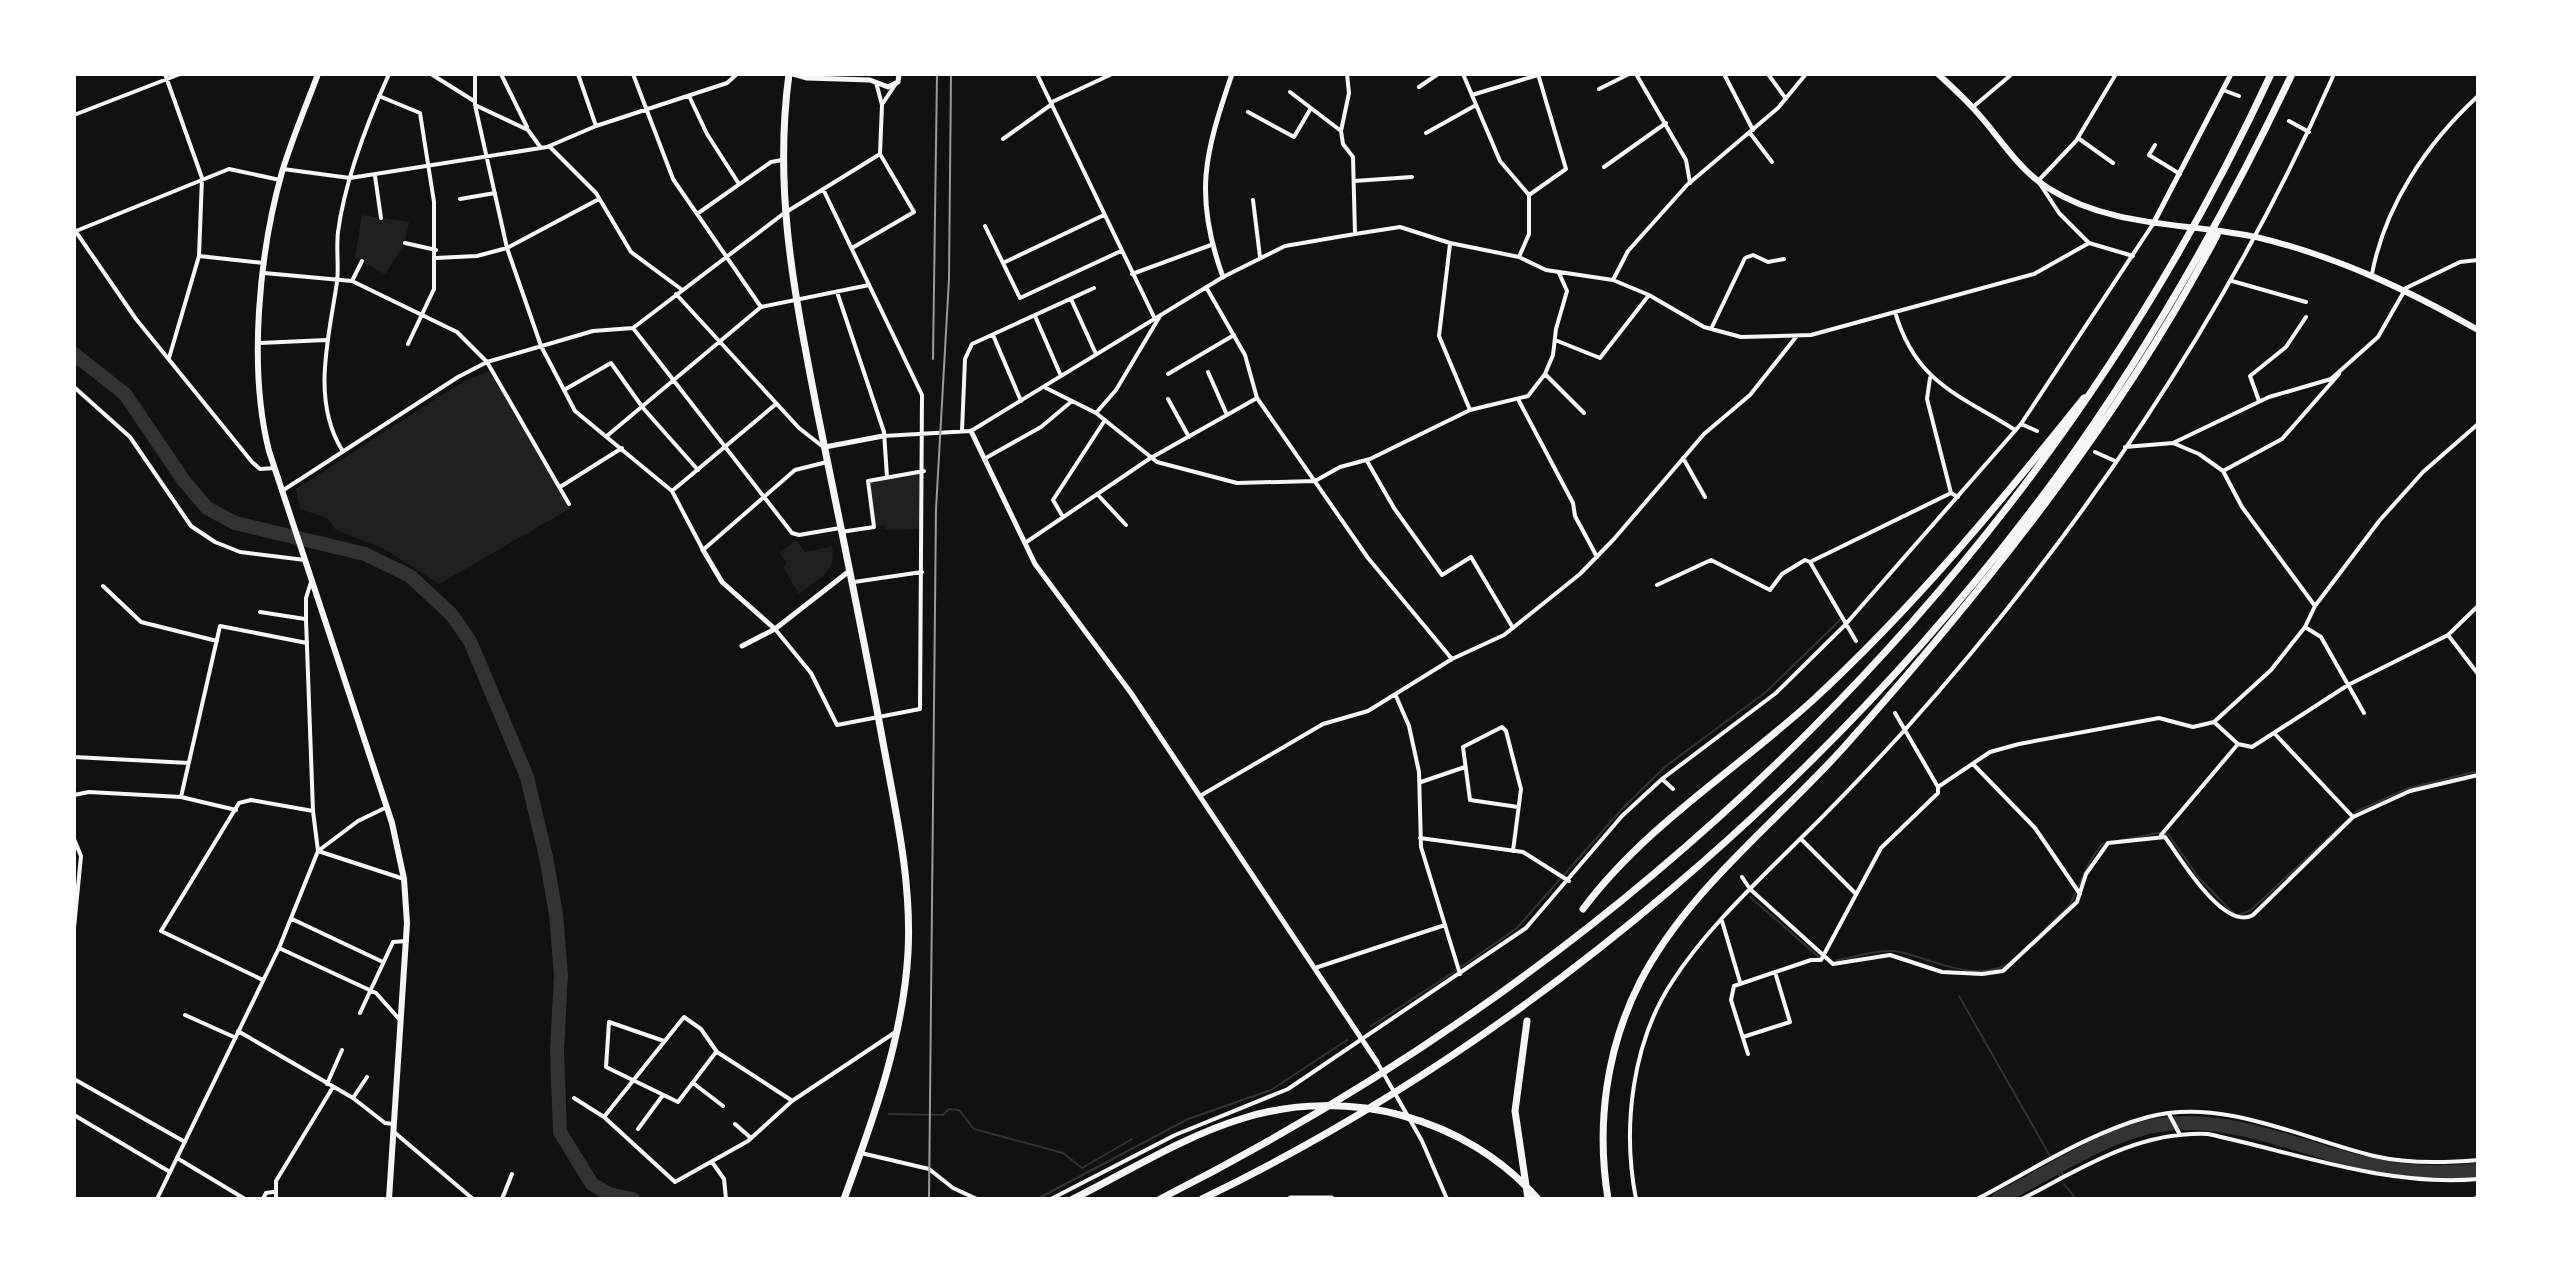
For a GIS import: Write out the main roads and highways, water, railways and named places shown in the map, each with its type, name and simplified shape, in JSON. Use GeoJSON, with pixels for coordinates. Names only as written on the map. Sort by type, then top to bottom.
{"type":"FeatureCollection","features":[{"type":"Feature","properties":{"kind":"highway"},"geometry":{"type":"LineString","coordinates":[[791,74],[782,160],[783,214],[796,300],[878,717],[907,882],[908,954],[896,1032],[861,1153],[844,1198]]}},
{"type":"Feature","properties":{"kind":"highway"},"geometry":{"type":"LineString","coordinates":[[1160,1199],[1252,1151],[1371,1081],[1583,934],[1687,848],[1787,756],[1878,662],[1961,567],[2042,465],[2122,348],[2184,245],[2271,74]]}},
{"type":"Feature","properties":{"kind":"highway"},"geometry":{"type":"LineString","coordinates":[[1608,1199],[1602,1129],[1607,1080],[1620,1030],[1653,960],[1703,894],[1843,748],[1987,576],[2100,424],[2172,316],[2292,74]]}},
{"type":"Feature","properties":{"kind":"highway"},"geometry":{"type":"LineString","coordinates":[[1202,1199],[1309,1143],[1403,1085],[1533,996],[1647,907],[1748,819],[1849,721],[1974,582],[2048,487],[2204,254]]}},
{"type":"Feature","properties":{"kind":"highway"},"geometry":{"type":"LineString","coordinates":[[1583,909],[1635,848],[1771,737],[1886,629],[1982,526],[2122,348]]}},
{"type":"Feature","properties":{"kind":"highway"},"geometry":{"type":"LineString","coordinates":[[1527,1021],[1515,1111],[1528,1199]]}},
{"type":"Feature","properties":{"kind":"highway"},"geometry":{"type":"LineString","coordinates":[[1073,1199],[1219,1127],[1271,1111],[1322,1106],[1396,1113],[1448,1131],[1492,1157],[1538,1199]]}},
{"type":"Feature","properties":{"kind":"highway"},"geometry":{"type":"LineString","coordinates":[[1291,1199],[1331,1199]]}},
{"type":"Feature","properties":{"kind":"main road"},"geometry":{"type":"LineString","coordinates":[[318,74],[283,169],[265,263],[260,406],[282,491],[387,807],[404,879],[407,941],[389,1199]]}},
{"type":"Feature","properties":{"kind":"main road"},"geometry":{"type":"LineString","coordinates":[[1938,74],[1973,107],[2038,181],[2085,207],[2153,224],[2257,238],[2372,274],[2406,288],[2478,330]]}},
{"type":"Feature","properties":{"kind":"waterway"},"geometry":{"type":"LineString","coordinates":[[74,354],[125,394],[184,481],[207,508],[235,523],[365,554],[410,576],[451,614],[470,641],[527,777],[546,857],[556,914],[561,975],[557,1050],[560,1132],[592,1184],[609,1194],[633,1199]]}},
{"type":"Feature","properties":{"kind":"waterway"},"geometry":{"type":"LineString","coordinates":[[1461,967],[1517,928],[1622,809],[1666,766],[1766,692],[1840,620]]}},
{"type":"Feature","properties":{"kind":"waterway"},"geometry":{"type":"LineString","coordinates":[[2239,915],[2251,910],[2357,811],[2409,788],[2478,771]]}},
{"type":"Feature","properties":{"kind":"waterway"},"geometry":{"type":"LineString","coordinates":[[2045,929],[2070,905],[2090,861],[2102,844],[2158,833],[2168,834],[2199,878],[2233,913]]}},
{"type":"Feature","properties":{"kind":"waterway"},"geometry":{"type":"LineString","coordinates":[[1750,897],[1819,957]]}},
{"type":"Feature","properties":{"kind":"waterway"},"geometry":{"type":"LineString","coordinates":[[1837,960],[1893,951],[1967,970],[1981,971],[2009,964]]}},
{"type":"Feature","properties":{"kind":"waterway"},"geometry":{"type":"LineString","coordinates":[[1371,1026],[1457,970]]}},
{"type":"Feature","properties":{"kind":"waterway"},"geometry":{"type":"LineString","coordinates":[[1959,996],[2050,1156]]}},
{"type":"Feature","properties":{"kind":"waterway"},"geometry":{"type":"LineString","coordinates":[[1039,1198],[1188,1119],[1271,1090],[1347,1040]]}},
{"type":"Feature","properties":{"kind":"waterway"},"geometry":{"type":"LineString","coordinates":[[889,1114],[943,1115],[949,1109],[959,1110],[974,1129],[1063,1153],[1082,1168],[1132,1139]]}},
{"type":"Feature","properties":{"kind":"waterway"},"geometry":{"type":"LineString","coordinates":[[1998,1199],[2077,1156],[2139,1129],[2191,1123],[2255,1132],[2379,1166],[2427,1172],[2478,1170]]}},
{"type":"Feature","properties":{"kind":"waterway"},"geometry":{"type":"LineString","coordinates":[[2053,1164],[2060,1176]]}},
{"type":"Feature","properties":{"kind":"waterway"},"geometry":{"type":"LineString","coordinates":[[2059,1168],[2063,1175]]}},
{"type":"Feature","properties":{"kind":"waterway"},"geometry":{"type":"LineString","coordinates":[[2064,1184],[2076,1199]]}},
{"type":"Feature","properties":{"kind":"railway"},"geometry":{"type":"LineString","coordinates":[[933,359],[937,74]]}},
{"type":"Feature","properties":{"kind":"railway"},"geometry":{"type":"LineString","coordinates":[[929,1199],[936,509],[949,279],[951,74]]}}]}
